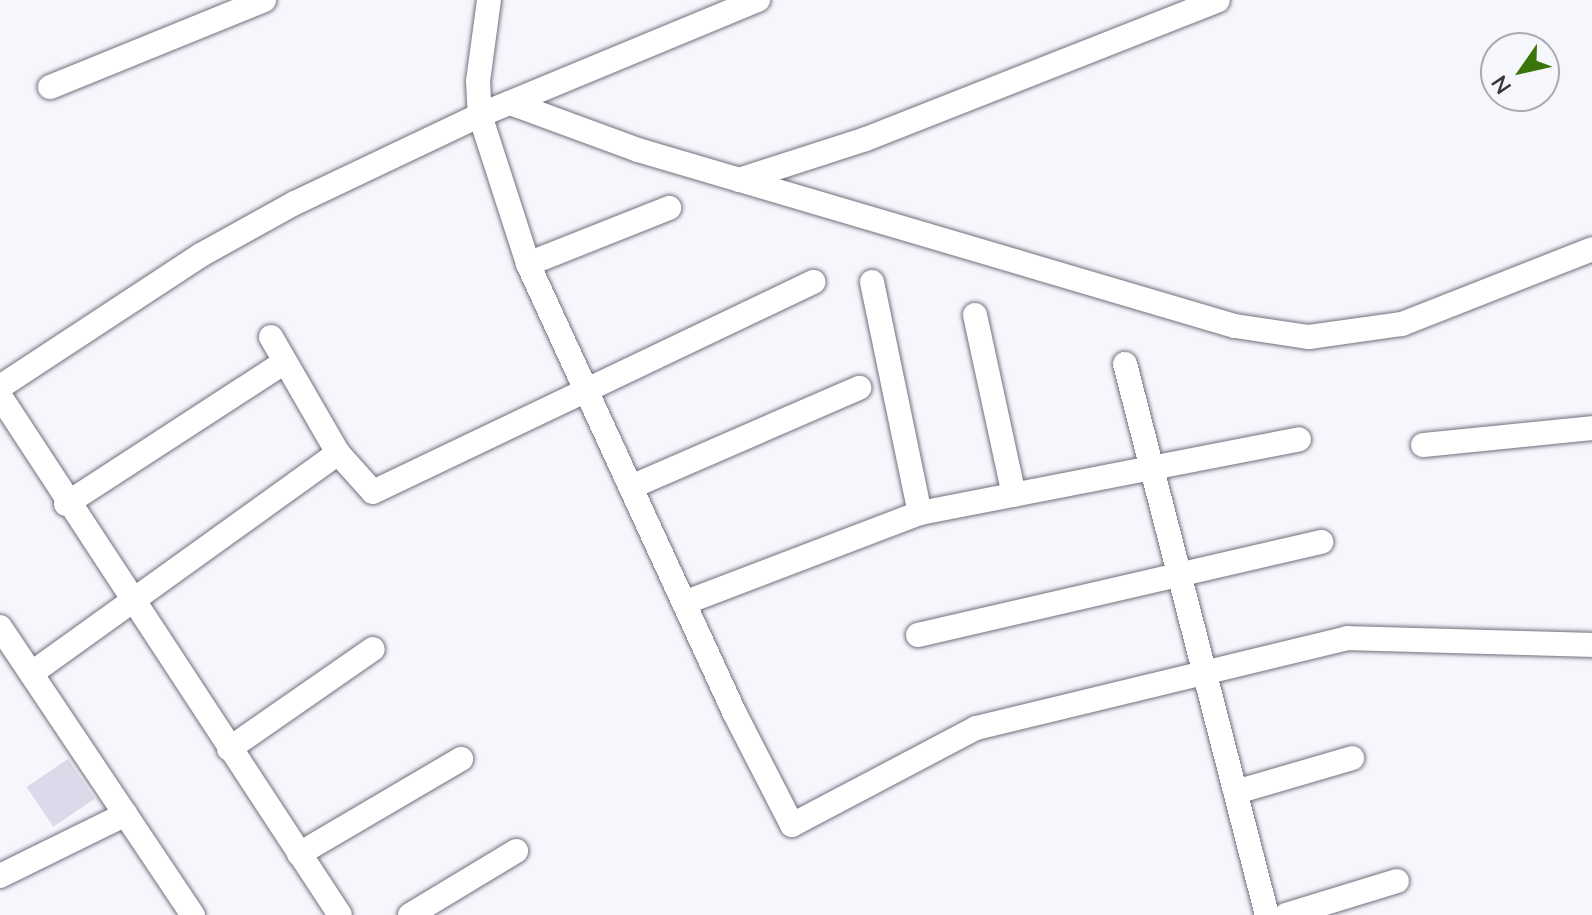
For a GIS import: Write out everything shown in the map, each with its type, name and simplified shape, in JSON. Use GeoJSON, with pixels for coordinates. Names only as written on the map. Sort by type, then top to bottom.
{"type":"FeatureCollection","features":[{"type":"Feature","properties":{"kind":"street"},"geometry":{"type":"LineString","coordinates":[[50,87],[264,0]]}},
{"type":"Feature","properties":{"kind":"street"},"geometry":{"type":"LineString","coordinates":[[489,0],[478,81],[480,115],[528,264],[684,603],[792,825],[976,728],[1347,638],[1592,645]]}},
{"type":"Feature","properties":{"kind":"street"},"geometry":{"type":"LineString","coordinates":[[0,387],[201,255],[295,203],[480,115],[758,0]]}},
{"type":"Feature","properties":{"kind":"street"},"geometry":{"type":"LineString","coordinates":[[739,180],[866,139],[1218,0]]}},
{"type":"Feature","properties":{"kind":"street"},"geometry":{"type":"LineString","coordinates":[[510,103],[739,180],[1235,326],[1309,337],[1402,324],[1592,249]]}},
{"type":"Feature","properties":{"kind":"street"},"geometry":{"type":"LineString","coordinates":[[528,264],[669,208]]}},
{"type":"Feature","properties":{"kind":"street"},"geometry":{"type":"LineString","coordinates":[[271,337],[338,453],[373,492],[814,282]]}},
{"type":"Feature","properties":{"kind":"street"},"geometry":{"type":"LineString","coordinates":[[872,282],[920,513]]}},
{"type":"Feature","properties":{"kind":"street"},"geometry":{"type":"LineString","coordinates":[[975,315],[1014,495]]}},
{"type":"Feature","properties":{"kind":"street"},"geometry":{"type":"LineString","coordinates":[[66,504],[285,362]]}},
{"type":"Feature","properties":{"kind":"street"},"geometry":{"type":"LineString","coordinates":[[1125,364],[1267,915]]}},
{"type":"Feature","properties":{"kind":"street"},"geometry":{"type":"LineString","coordinates":[[631,487],[859,388]]}},
{"type":"Feature","properties":{"kind":"street"},"geometry":{"type":"LineString","coordinates":[[0,396],[66,504],[340,915]]}},
{"type":"Feature","properties":{"kind":"street"},"geometry":{"type":"LineString","coordinates":[[1423,445],[1592,428]]}},
{"type":"Feature","properties":{"kind":"street"},"geometry":{"type":"LineString","coordinates":[[684,603],[920,513],[1299,439]]}},
{"type":"Feature","properties":{"kind":"street"},"geometry":{"type":"LineString","coordinates":[[32,673],[338,453]]}},
{"type":"Feature","properties":{"kind":"street"},"geometry":{"type":"LineString","coordinates":[[918,635],[1321,542]]}},
{"type":"Feature","properties":{"kind":"street"},"geometry":{"type":"LineString","coordinates":[[0,627],[193,915]]}},
{"type":"Feature","properties":{"kind":"street"},"geometry":{"type":"LineString","coordinates":[[229,749],[373,649]]}},
{"type":"Feature","properties":{"kind":"street"},"geometry":{"type":"LineString","coordinates":[[1236,792],[1352,758]]}},
{"type":"Feature","properties":{"kind":"street"},"geometry":{"type":"LineString","coordinates":[[299,854],[461,759]]}},
{"type":"Feature","properties":{"kind":"street"},"geometry":{"type":"LineString","coordinates":[[0,876],[126,814]]}},
{"type":"Feature","properties":{"kind":"street"},"geometry":{"type":"LineString","coordinates":[[410,915],[516,851]]}},
{"type":"Feature","properties":{"kind":"street"},"geometry":{"type":"LineString","coordinates":[[1286,915],[1397,881]]}},
{"type":"Feature","properties":{"kind":"building"},"geometry":{"type":"Polygon","coordinates":[[[68,759],[95,799],[53,827],[27,787],[68,759]]]}}]}
